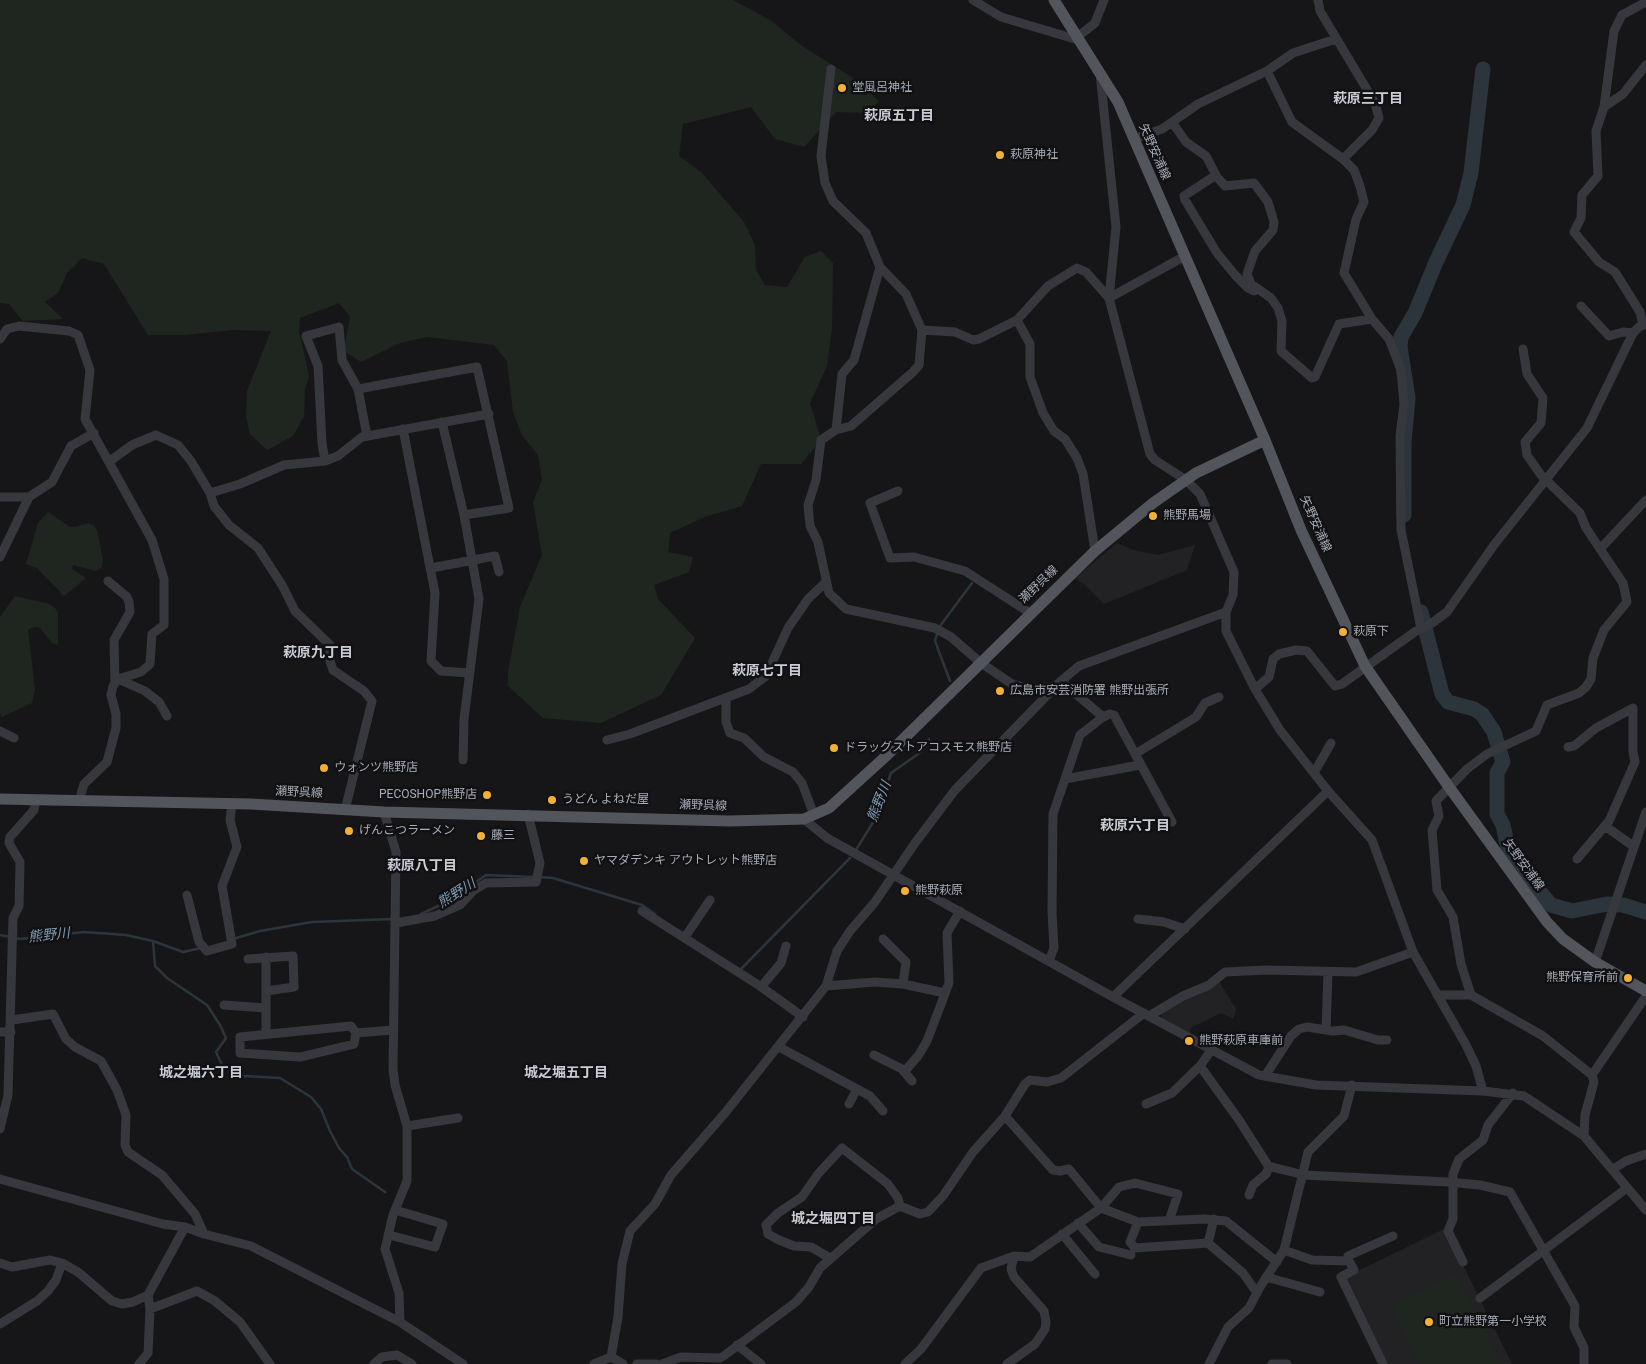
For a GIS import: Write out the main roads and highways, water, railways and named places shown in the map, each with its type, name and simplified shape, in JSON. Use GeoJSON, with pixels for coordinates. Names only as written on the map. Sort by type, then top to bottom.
{"type":"FeatureCollection","features":[{"type":"Feature","properties":{"kind":"main road","name":"矢野安浦線"},"geometry":{"type":"LineString","coordinates":[[1054,0],[1118,102],[1265,440],[1301,530],[1365,666],[1449,787],[1547,922],[1563,939],[1594,962],[1646,991]]}},
{"type":"Feature","properties":{"kind":"main road","name":"瀬野呉線"},"geometry":{"type":"LineString","coordinates":[[0,800],[232,804],[384,812],[528,814],[730,821],[809,817],[829,808],[885,758],[1095,551],[1153,503],[1221,459],[1265,440]]}},
{"type":"Feature","properties":{"kind":"waterway"},"geometry":{"type":"LineString","coordinates":[[1404,515],[1404,442],[1408,398],[1400,347],[1401,337],[1415,313],[1436,262],[1463,205],[1471,173],[1483,69]]}},
{"type":"Feature","properties":{"kind":"waterway","name":"熊野川"},"geometry":{"type":"LineString","coordinates":[[940,626],[972,583]]}},
{"type":"Feature","properties":{"kind":"waterway"},"geometry":{"type":"LineString","coordinates":[[1421,612],[1442,694],[1448,702],[1474,709],[1482,714],[1494,732],[1503,762],[1497,773],[1497,814],[1503,825],[1509,853],[1521,870],[1551,905],[1572,911],[1607,904],[1623,905],[1646,912]]}},
{"type":"Feature","properties":{"kind":"waterway","name":"熊野川"},"geometry":{"type":"LineString","coordinates":[[937,634],[935,641],[950,681]]}},
{"type":"Feature","properties":{"kind":"waterway","name":"熊野川"},"geometry":{"type":"LineString","coordinates":[[856,850],[875,819],[891,773],[921,752],[929,739]]}},
{"type":"Feature","properties":{"kind":"waterway","name":"熊野川"},"geometry":{"type":"LineString","coordinates":[[741,969],[850,858]]}},
{"type":"Feature","properties":{"kind":"waterway","name":"熊野川"},"geometry":{"type":"LineString","coordinates":[[421,914],[449,901],[486,875],[534,877]]}},
{"type":"Feature","properties":{"kind":"waterway","name":"熊野川"},"geometry":{"type":"LineString","coordinates":[[539,877],[553,878],[642,905],[655,914]]}},
{"type":"Feature","properties":{"kind":"waterway","name":"熊野川"},"geometry":{"type":"LineString","coordinates":[[233,939],[260,931],[312,922],[393,919]]}},
{"type":"Feature","properties":{"kind":"waterway","name":"熊野川"},"geometry":{"type":"LineString","coordinates":[[0,935],[20,939],[84,932],[126,935],[153,941],[183,952],[201,948]]}},
{"type":"Feature","properties":{"kind":"waterway"},"geometry":{"type":"LineString","coordinates":[[153,941],[155,966],[167,978],[207,1005],[220,1025],[226,1038],[216,1052],[223,1067],[244,1076],[280,1078],[311,1097],[321,1109],[330,1131],[339,1148],[347,1157],[352,1169],[385,1192]]}},
{"type":"Feature","properties":{"kind":"place","name":"堂風呂神社"},"geometry":{"type":"Point","coordinates":[842,88]}},
{"type":"Feature","properties":{"kind":"place","name":"萩原神社"},"geometry":{"type":"Point","coordinates":[1000,155]}},
{"type":"Feature","properties":{"kind":"place","name":"熊野馬場"},"geometry":{"type":"Point","coordinates":[1153,516]}},
{"type":"Feature","properties":{"kind":"place","name":"萩原下"},"geometry":{"type":"Point","coordinates":[1343,632]}},
{"type":"Feature","properties":{"kind":"place","name":"広島市安芸消防署 熊野出張所"},"geometry":{"type":"Point","coordinates":[1000,691]}},
{"type":"Feature","properties":{"kind":"place","name":"ドラッグストアコスモス熊野店"},"geometry":{"type":"Point","coordinates":[834,748]}},
{"type":"Feature","properties":{"kind":"place","name":"ウォンツ熊野店"},"geometry":{"type":"Point","coordinates":[324,768]}},
{"type":"Feature","properties":{"kind":"place","name":"PECOSHOP熊野店"},"geometry":{"type":"Point","coordinates":[487,795]}},
{"type":"Feature","properties":{"kind":"place","name":"うどん よねだ屋"},"geometry":{"type":"Point","coordinates":[552,800]}},
{"type":"Feature","properties":{"kind":"place","name":"げんこつラーメン"},"geometry":{"type":"Point","coordinates":[349,831]}},
{"type":"Feature","properties":{"kind":"place","name":"藤三"},"geometry":{"type":"Point","coordinates":[481,836]}},
{"type":"Feature","properties":{"kind":"place","name":"ヤマダデンキ アウトレット熊野店"},"geometry":{"type":"Point","coordinates":[584,861]}},
{"type":"Feature","properties":{"kind":"place","name":"熊野萩原"},"geometry":{"type":"Point","coordinates":[905,891]}},
{"type":"Feature","properties":{"kind":"place","name":"熊野保育所前"},"geometry":{"type":"Point","coordinates":[1628,978]}},
{"type":"Feature","properties":{"kind":"place","name":"熊野萩原車庫前"},"geometry":{"type":"Point","coordinates":[1189,1041]}},
{"type":"Feature","properties":{"kind":"place","name":"町立熊野第一小学校"},"geometry":{"type":"Point","coordinates":[1429,1322]}},
{"type":"Feature","properties":{"kind":"district","name":"萩原三丁目"},"geometry":{"type":"Point","coordinates":[1368,99]}},
{"type":"Feature","properties":{"kind":"district","name":"萩原五丁目"},"geometry":{"type":"Point","coordinates":[899,116]}},
{"type":"Feature","properties":{"kind":"district","name":"萩原九丁目"},"geometry":{"type":"Point","coordinates":[318,653]}},
{"type":"Feature","properties":{"kind":"district","name":"萩原七丁目"},"geometry":{"type":"Point","coordinates":[767,671]}},
{"type":"Feature","properties":{"kind":"district","name":"萩原六丁目"},"geometry":{"type":"Point","coordinates":[1135,826]}},
{"type":"Feature","properties":{"kind":"district","name":"萩原八丁目"},"geometry":{"type":"Point","coordinates":[422,866]}},
{"type":"Feature","properties":{"kind":"district","name":"城之堀六丁目"},"geometry":{"type":"Point","coordinates":[201,1073]}},
{"type":"Feature","properties":{"kind":"district","name":"城之堀五丁目"},"geometry":{"type":"Point","coordinates":[566,1073]}},
{"type":"Feature","properties":{"kind":"district","name":"城之堀四丁目"},"geometry":{"type":"Point","coordinates":[833,1219]}}]}
